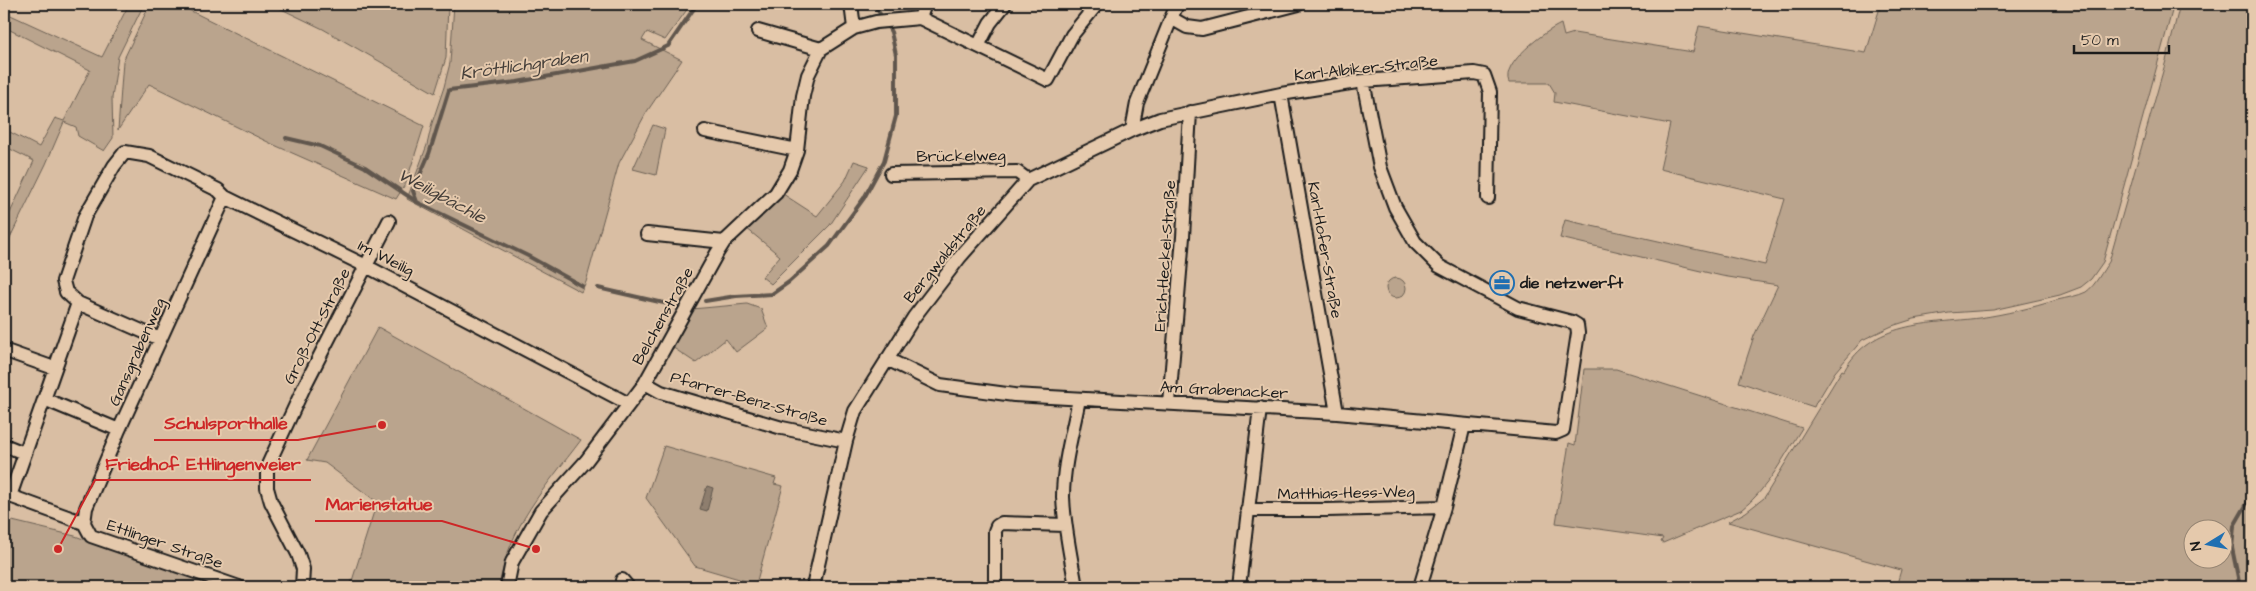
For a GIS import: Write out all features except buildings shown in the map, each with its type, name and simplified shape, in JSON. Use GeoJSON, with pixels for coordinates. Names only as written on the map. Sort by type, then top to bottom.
{"type":"FeatureCollection","features":[{"type":"Feature","properties":{"kind":"street"},"geometry":{"type":"LineString","coordinates":[[852,4],[854,28]]}},
{"type":"Feature","properties":{"kind":"street"},"geometry":{"type":"LineString","coordinates":[[920,18],[925,4]]}},
{"type":"Feature","properties":{"kind":"street"},"geometry":{"type":"LineString","coordinates":[[978,46],[990,23],[1005,4]]}},
{"type":"Feature","properties":{"kind":"street"},"geometry":{"type":"LineString","coordinates":[[758,30],[821,49],[854,28],[876,22],[920,18],[1048,80],[1072,35],[1097,4]]}},
{"type":"Feature","properties":{"kind":"street"},"geometry":{"type":"LineString","coordinates":[[1132,130],[1137,103],[1177,4]]}},
{"type":"Feature","properties":{"kind":"street"},"geometry":{"type":"LineString","coordinates":[[1171,18],[1187,27],[1202,29],[1299,4]]}},
{"type":"Feature","properties":{"kind":"street","name":"Belchenstraße"},"geometry":{"type":"LineString","coordinates":[[507,587],[512,562],[541,511],[586,461],[645,383],[694,291],[724,242],[776,194],[790,170],[796,150],[803,96],[808,75],[821,49]]}},
{"type":"Feature","properties":{"kind":"street","name":"Karl-Albiker-Straße"},"geometry":{"type":"LineString","coordinates":[[1132,130],[1160,119],[1281,94],[1363,81],[1474,73],[1484,75],[1490,92],[1488,198]]}},
{"type":"Feature","properties":{"kind":"street","name":"Am Grabenacker"},"geometry":{"type":"LineString","coordinates":[[887,359],[940,384],[1014,395],[1337,413],[1556,433],[1563,430],[1577,343],[1577,325],[1518,308],[1439,266],[1415,242],[1395,208],[1382,175],[1363,81]]}},
{"type":"Feature","properties":{"kind":"street","name":"Karl-Hofer-Straße"},"geometry":{"type":"LineString","coordinates":[[1281,94],[1337,413]]}},
{"type":"Feature","properties":{"kind":"street","name":"Erich-Heckel-Straße"},"geometry":{"type":"LineString","coordinates":[[1169,403],[1183,237],[1190,112]]}},
{"type":"Feature","properties":{"kind":"street","name":"Bergwaldstraße"},"geometry":{"type":"LineString","coordinates":[[813,587],[846,442],[855,411],[914,317],[950,271],[1028,180],[1132,130]]}},
{"type":"Feature","properties":{"kind":"street"},"geometry":{"type":"LineString","coordinates":[[706,131],[796,150]]}},
{"type":"Feature","properties":{"kind":"street","name":"Im Weilig"},"geometry":{"type":"LineString","coordinates":[[78,303],[66,292],[63,281],[85,216],[117,161],[125,152],[148,156],[366,266],[629,404]]}},
{"type":"Feature","properties":{"kind":"street","name":"Brückelweg"},"geometry":{"type":"LineString","coordinates":[[892,174],[1017,172],[1028,180]]}},
{"type":"Feature","properties":{"kind":"street","name":"Gansgrabenweg"},"geometry":{"type":"LineString","coordinates":[[84,523],[86,508],[119,430],[225,196]]}},
{"type":"Feature","properties":{"kind":"street","name":"Groß-Ott-Straße"},"geometry":{"type":"LineString","coordinates":[[302,587],[303,569],[298,554],[271,502],[266,488],[267,466],[304,387],[389,220]]}},
{"type":"Feature","properties":{"kind":"street"},"geometry":{"type":"LineString","coordinates":[[648,234],[724,242]]}},
{"type":"Feature","properties":{"kind":"street"},"geometry":{"type":"LineString","coordinates":[[7,498],[78,303],[160,339]]}},
{"type":"Feature","properties":{"kind":"street"},"geometry":{"type":"LineString","coordinates":[[9,352],[54,368]]}},
{"type":"Feature","properties":{"kind":"street","name":"Pfarrer-Benz-Straße"},"geometry":{"type":"LineString","coordinates":[[645,383],[661,392],[782,428],[846,442]]}},
{"type":"Feature","properties":{"kind":"street"},"geometry":{"type":"LineString","coordinates":[[44,399],[119,430]]}},
{"type":"Feature","properties":{"kind":"street"},"geometry":{"type":"LineString","coordinates":[[1076,587],[1065,525],[1063,495],[1066,463],[1079,399]]}},
{"type":"Feature","properties":{"kind":"street"},"geometry":{"type":"LineString","coordinates":[[1239,587],[1260,408]]}},
{"type":"Feature","properties":{"kind":"street"},"geometry":{"type":"LineString","coordinates":[[1420,587],[1444,508],[1464,425]]}},
{"type":"Feature","properties":{"kind":"street"},"geometry":{"type":"LineString","coordinates":[[4,445],[24,453]]}},
{"type":"Feature","properties":{"kind":"street","name":"Ettlinger Straße"},"geometry":{"type":"LineString","coordinates":[[7,498],[84,523],[91,536],[239,587]]}},
{"type":"Feature","properties":{"kind":"street","name":"Matthias-Hess-Weg"},"geometry":{"type":"LineString","coordinates":[[1247,510],[1318,511],[1444,508]]}},
{"type":"Feature","properties":{"kind":"street"},"geometry":{"type":"LineString","coordinates":[[995,587],[995,531],[997,526],[1002,523],[1065,525]]}},
{"type":"Feature","properties":{"kind":"shaded area"},"geometry":{"type":"Polygon","coordinates":[[[129,4],[144,4],[118,57],[112,98],[113,138],[104,151],[78,136],[76,127],[64,122],[46,164],[4,250],[4,226],[34,161],[4,146],[4,129],[39,147],[55,118],[64,121],[90,70],[4,27],[4,12],[102,57],[129,4]]]}},
{"type":"Feature","properties":{"kind":"shaded area"},"geometry":{"type":"Polygon","coordinates":[[[150,4],[191,4],[189,10],[424,126],[406,183],[396,199],[272,144],[149,84],[118,130],[123,61],[150,4]]]}},
{"type":"Feature","properties":{"kind":"shaded area"},"geometry":{"type":"Polygon","coordinates":[[[271,4],[448,4],[446,58],[435,93],[323,29],[271,4]]]}},
{"type":"Feature","properties":{"kind":"shaded area"},"geometry":{"type":"Polygon","coordinates":[[[454,4],[691,4],[665,40],[647,32],[642,40],[682,60],[646,113],[619,163],[586,282],[581,292],[407,199],[427,145],[450,63],[454,4]]]}},
{"type":"Feature","properties":{"kind":"shaded area"},"geometry":{"type":"Polygon","coordinates":[[[1881,4],[2174,4],[2103,262],[2091,279],[2081,287],[2060,295],[1993,310],[1949,313],[1914,319],[1892,326],[1862,340],[1835,372],[1814,407],[1739,382],[1754,336],[1778,285],[1722,276],[1560,238],[1565,220],[1765,265],[1785,199],[1660,169],[1670,124],[1554,102],[1555,93],[1549,83],[1509,83],[1508,75],[1517,58],[1526,49],[1561,24],[1564,36],[1574,33],[1693,52],[1699,26],[1866,53],[1881,4]]]}},
{"type":"Feature","properties":{"kind":"shaded area"},"geometry":{"type":"Polygon","coordinates":[[[2180,4],[2252,4],[2252,587],[1896,587],[1901,570],[1728,522],[1746,512],[1764,498],[1842,370],[1844,371],[1856,355],[1870,342],[1903,328],[2009,313],[2079,295],[2093,286],[2109,262],[2167,57],[2180,4]]]}},
{"type":"Feature","properties":{"kind":"shaded area"},"geometry":{"type":"Polygon","coordinates":[[[653,125],[665,129],[656,175],[633,169],[653,125]]]}},
{"type":"Feature","properties":{"kind":"shaded area"},"geometry":{"type":"Polygon","coordinates":[[[854,161],[869,166],[830,225],[771,284],[762,277],[780,256],[746,228],[783,194],[817,216],[845,181],[854,161]]]}},
{"type":"Feature","properties":{"kind":"shaded area"},"geometry":{"type":"Polygon","coordinates":[[[1396,278],[1403,281],[1406,288],[1403,295],[1396,298],[1389,295],[1386,288],[1389,281],[1396,278]]]}},
{"type":"Feature","properties":{"kind":"shaded area"},"geometry":{"type":"Polygon","coordinates":[[[747,304],[761,309],[768,328],[736,352],[726,339],[696,363],[669,345],[692,309],[747,304]]]}},
{"type":"Feature","properties":{"kind":"shaded area"},"geometry":{"type":"Polygon","coordinates":[[[378,327],[581,440],[530,508],[511,545],[499,587],[361,587],[351,584],[377,502],[325,463],[307,460],[378,327]]]}},
{"type":"Feature","properties":{"kind":"shaded area"},"geometry":{"type":"Polygon","coordinates":[[[1584,369],[1616,369],[1802,428],[1782,461],[1751,502],[1741,510],[1663,543],[1661,542],[1663,538],[1556,523],[1569,443],[1575,445],[1584,369]]]}},
{"type":"Feature","properties":{"kind":"shaded area"},"geometry":{"type":"Polygon","coordinates":[[[664,446],[776,478],[774,484],[783,486],[756,584],[695,566],[646,498],[664,446]]]}},
{"type":"Feature","properties":{"kind":"shaded area"},"geometry":{"type":"Polygon","coordinates":[[[707,486],[713,488],[707,511],[700,509],[707,486]]]}},
{"type":"Feature","properties":{"kind":"shaded area"},"geometry":{"type":"Polygon","coordinates":[[[4,519],[75,536],[219,587],[4,587],[4,519]]]}},
{"type":"Feature","properties":{"kind":"waterway","name":"Kröttlichgraben"},"geometry":{"type":"LineString","coordinates":[[417,202],[413,191],[429,154],[449,90],[517,82],[635,61],[668,46],[697,4]]}},
{"type":"Feature","properties":{"kind":"waterway","name":"Weiligbächle"},"geometry":{"type":"LineString","coordinates":[[705,301],[736,296],[772,294],[789,282],[829,246],[864,198],[884,161],[896,116],[896,55],[891,32],[874,4]]}},
{"type":"Feature","properties":{"kind":"waterway","name":"Weiligbächle"},"geometry":{"type":"LineString","coordinates":[[286,138],[320,146],[365,167],[417,202],[528,256],[582,286]]}},
{"type":"Feature","properties":{"kind":"waterway","name":"Weiligbächle"},"geometry":{"type":"LineString","coordinates":[[598,288],[677,306]]}},
{"type":"Feature","properties":{"kind":"waterway"},"geometry":{"type":"LineString","coordinates":[[2240,587],[2232,548],[2234,526],[2252,495]]}},
{"type":"Feature","properties":{"kind":"place","name":"die netzwerft"},"geometry":{"type":"Point","coordinates":[1502,283]}},
{"type":"Feature","properties":{"kind":"place","name":"Schulsporthalle"},"geometry":{"type":"Point","coordinates":[382,425]}},
{"type":"Feature","properties":{"kind":"place","name":"Friedhof Ettlingenweier"},"geometry":{"type":"Point","coordinates":[58,549]}},
{"type":"Feature","properties":{"kind":"place","name":"Marienstatue"},"geometry":{"type":"Point","coordinates":[536,549]}}]}
